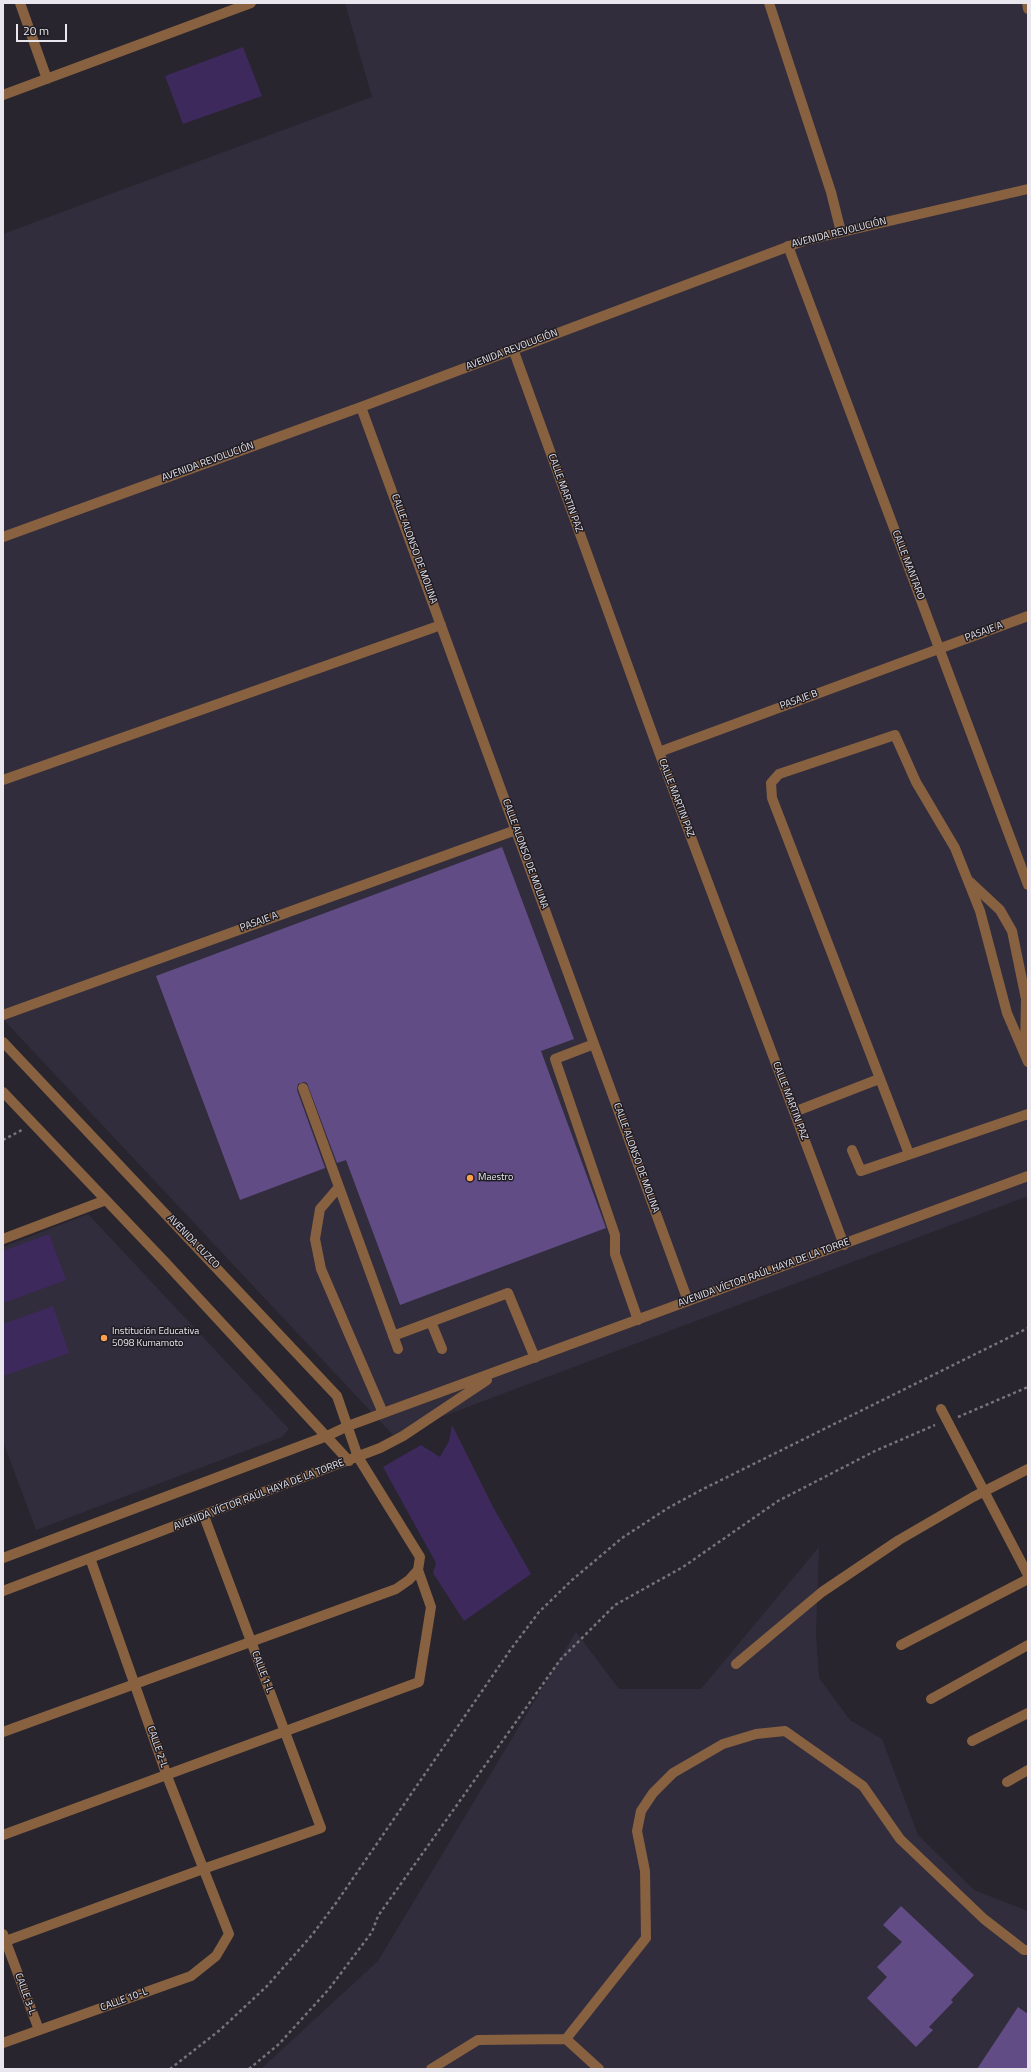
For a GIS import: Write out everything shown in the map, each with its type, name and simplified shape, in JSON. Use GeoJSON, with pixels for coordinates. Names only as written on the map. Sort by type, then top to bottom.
{"type":"FeatureCollection","features":[{"type":"Feature","properties":{"kind":"street"},"geometry":{"type":"LineString","coordinates":[[20,3],[47,79]]}},
{"type":"Feature","properties":{"kind":"street"},"geometry":{"type":"LineString","coordinates":[[3,95],[47,79],[226,7],[251,3]]}},
{"type":"Feature","properties":{"kind":"street"},"geometry":{"type":"LineString","coordinates":[[769,3],[831,192],[841,232]]}},
{"type":"Feature","properties":{"kind":"street"},"geometry":{"type":"LineString","coordinates":[[1027,3],[1028,9]]}},
{"type":"Feature","properties":{"kind":"street","name":"AVENIDA REVOLUCIÓN"},"geometry":{"type":"LineString","coordinates":[[3,537],[362,406],[788,246],[841,232],[1028,189]]}},
{"type":"Feature","properties":{"kind":"street","name":"CALLE MANTARO"},"geometry":{"type":"LineString","coordinates":[[788,246],[1028,885]]}},
{"type":"Feature","properties":{"kind":"street","name":"CALLE MARTIN PAZ"},"geometry":{"type":"LineString","coordinates":[[513,349],[659,752],[844,1245]]}},
{"type":"Feature","properties":{"kind":"street","name":"CALLE ALONSO DE MOLINA"},"geometry":{"type":"LineString","coordinates":[[362,406],[688,1301]]}},
{"type":"Feature","properties":{"kind":"street","name":"PASAJE A"},"geometry":{"type":"LineString","coordinates":[[940,649],[1028,616]]}},
{"type":"Feature","properties":{"kind":"street"},"geometry":{"type":"LineString","coordinates":[[3,780],[441,625]]}},
{"type":"Feature","properties":{"kind":"street","name":"PASAJE B"},"geometry":{"type":"LineString","coordinates":[[659,752],[940,649]]}},
{"type":"Feature","properties":{"kind":"street"},"geometry":{"type":"LineString","coordinates":[[909,1154],[772,798],[771,783],[779,774],[895,735],[916,782],[955,848],[980,911],[1007,1013],[1027,1058]]}},
{"type":"Feature","properties":{"kind":"street","name":"PASAJE A"},"geometry":{"type":"LineString","coordinates":[[3,1015],[516,830]]}},
{"type":"Feature","properties":{"kind":"street"},"geometry":{"type":"LineString","coordinates":[[967,879],[1000,910],[1012,931],[1026,999],[1027,1058]]}},
{"type":"Feature","properties":{"kind":"street","name":"AVENIDA CUZCO"},"geometry":{"type":"LineString","coordinates":[[3,1042],[337,1396],[358,1457],[420,1557],[418,1570],[431,1607],[419,1682],[284,1732]]}},
{"type":"Feature","properties":{"kind":"street"},"geometry":{"type":"LineString","coordinates":[[594,1044],[554,1059],[615,1235],[615,1254],[638,1320]]}},
{"type":"Feature","properties":{"kind":"street"},"geometry":{"type":"LineString","coordinates":[[794,1112],[879,1079]]}},
{"type":"Feature","properties":{"kind":"street"},"geometry":{"type":"LineString","coordinates":[[302,1088],[398,1349]]}},
{"type":"Feature","properties":{"kind":"street"},"geometry":{"type":"LineString","coordinates":[[3,1092],[106,1200],[349,1461]]}},
{"type":"Feature","properties":{"kind":"street"},"geometry":{"type":"LineString","coordinates":[[852,1150],[861,1172],[909,1154],[1028,1114]]}},
{"type":"Feature","properties":{"kind":"street","name":"AVENIDA VÍCTOR RAÚL HAYA DE LA TORRE"},"geometry":{"type":"LineString","coordinates":[[3,1558],[327,1436],[348,1426],[844,1245],[1028,1176]]}},
{"type":"Feature","properties":{"kind":"street"},"geometry":{"type":"LineString","coordinates":[[338,1187],[320,1209],[315,1239],[321,1268],[383,1413]]}},
{"type":"Feature","properties":{"kind":"street"},"geometry":{"type":"LineString","coordinates":[[3,1239],[106,1200]]}},
{"type":"Feature","properties":{"kind":"street"},"geometry":{"type":"LineString","coordinates":[[393,1336],[508,1293],[535,1358]]}},
{"type":"Feature","properties":{"kind":"street"},"geometry":{"type":"LineString","coordinates":[[431,1322],[442,1349]]}},
{"type":"Feature","properties":{"kind":"street","name":"AVENIDA VÍCTOR RAÚL HAYA DE LA TORRE"},"geometry":{"type":"LineString","coordinates":[[3,1591],[358,1457],[403,1436],[500,1370]]}},
{"type":"Feature","properties":{"kind":"street"},"geometry":{"type":"LineString","coordinates":[[940,1409],[1028,1575]]}},
{"type":"Feature","properties":{"kind":"street"},"geometry":{"type":"LineString","coordinates":[[736,1664],[822,1592],[899,1540],[984,1491],[1028,1470]]}},
{"type":"Feature","properties":{"kind":"street","name":"CALLE 1-L"},"geometry":{"type":"LineString","coordinates":[[203,1869],[321,1828],[204,1516]]}},
{"type":"Feature","properties":{"kind":"street","name":"CALLE 2-L"},"geometry":{"type":"LineString","coordinates":[[90,1558],[167,1776],[229,1934]]}},
{"type":"Feature","properties":{"kind":"street"},"geometry":{"type":"LineString","coordinates":[[3,1732],[134,1683],[396,1589],[409,1580],[418,1570]]}},
{"type":"Feature","properties":{"kind":"street"},"geometry":{"type":"LineString","coordinates":[[901,1645],[1028,1579]]}},
{"type":"Feature","properties":{"kind":"street"},"geometry":{"type":"LineString","coordinates":[[931,1699],[1028,1646]]}},
{"type":"Feature","properties":{"kind":"street"},"geometry":{"type":"LineString","coordinates":[[972,1741],[1028,1713]]}},
{"type":"Feature","properties":{"kind":"street"},"geometry":{"type":"LineString","coordinates":[[3,1836],[284,1732]]}},
{"type":"Feature","properties":{"kind":"street"},"geometry":{"type":"LineString","coordinates":[[566,2039],[646,1938],[644,1871],[637,1831],[641,1811],[652,1793],[673,1774],[723,1744],[756,1734],[785,1732],[863,1786],[900,1839],[984,1919],[1024,1950],[1028,1950]]}},
{"type":"Feature","properties":{"kind":"street"},"geometry":{"type":"LineString","coordinates":[[1007,1782],[1028,1770]]}},
{"type":"Feature","properties":{"kind":"street"},"geometry":{"type":"LineString","coordinates":[[4,1939],[203,1869]]}},
{"type":"Feature","properties":{"kind":"street","name":"CALLE 10-L"},"geometry":{"type":"LineString","coordinates":[[3,2043],[191,1976],[216,1956],[229,1934]]}},
{"type":"Feature","properties":{"kind":"street","name":"CALLE 3-L"},"geometry":{"type":"LineString","coordinates":[[4,1939],[39,2030]]}},
{"type":"Feature","properties":{"kind":"street"},"geometry":{"type":"LineString","coordinates":[[431,2069],[478,2040],[566,2039],[599,2069]]}},
{"type":"Feature","properties":{"kind":"path"},"geometry":{"type":"LineString","coordinates":[[3,1140],[34,1124]]}},
{"type":"Feature","properties":{"kind":"path"},"geometry":{"type":"LineString","coordinates":[[170,2069],[220,2030],[268,1986],[312,1935],[511,1649],[540,1612],[572,1580],[622,1538],[675,1505],[1028,1328]]}},
{"type":"Feature","properties":{"kind":"path"},"geometry":{"type":"LineString","coordinates":[[249,2069],[278,2044],[329,1989],[372,1932],[378,1916],[560,1660],[614,1605],[683,1567],[778,1501],[874,1451],[971,1412],[1028,1387]]}},
{"type":"Feature","properties":{"kind":"shaded area"},"geometry":{"type":"Polygon","coordinates":[[[345,3],[1028,3],[1028,1196],[393,1435],[3,1019],[3,234],[372,97],[345,3]]]}},
{"type":"Feature","properties":{"kind":"shaded area"},"geometry":{"type":"Polygon","coordinates":[[[243,47],[262,96],[183,124],[165,76],[243,47]]]}},
{"type":"Feature","properties":{"kind":"shaded area","name":"Institución Educativa 5098 Kumamoto"},"geometry":{"type":"Polygon","coordinates":[[[88,1214],[289,1429],[282,1437],[36,1530],[3,1441],[3,1247],[88,1214]]]}},
{"type":"Feature","properties":{"kind":"shaded area"},"geometry":{"type":"Polygon","coordinates":[[[49,1234],[66,1280],[3,1303],[3,1251],[49,1234]]]}},
{"type":"Feature","properties":{"kind":"shaded area"},"geometry":{"type":"Polygon","coordinates":[[[53,1306],[69,1353],[3,1376],[3,1324],[53,1306]]]}},
{"type":"Feature","properties":{"kind":"shaded area"},"geometry":{"type":"Polygon","coordinates":[[[452,1425],[492,1505],[531,1574],[464,1621],[433,1573],[436,1563],[383,1467],[421,1445],[440,1457],[449,1441],[452,1425]]]}},
{"type":"Feature","properties":{"kind":"shaded area"},"geometry":{"type":"Polygon","coordinates":[[[819,1547],[816,1634],[819,1678],[850,1720],[882,1739],[918,1835],[974,1890],[1028,1911],[1028,2069],[261,2069],[378,1961],[576,1632],[619,1689],[701,1689],[819,1547]]]}},
{"type":"Feature","properties":{"kind":"building"},"geometry":{"type":"Polygon","coordinates":[[[502,847],[574,1039],[541,1051],[606,1228],[400,1305],[346,1160],[337,1163],[307,1083],[304,1082],[298,1084],[297,1090],[325,1168],[240,1200],[156,976],[502,847]]]}},
{"type":"Feature","properties":{"kind":"building"},"geometry":{"type":"Polygon","coordinates":[[[901,1906],[974,1975],[951,2000],[953,2002],[929,2027],[933,2030],[916,2047],[867,1998],[887,1977],[877,1967],[902,1942],[883,1925],[901,1906]]]}},
{"type":"Feature","properties":{"kind":"building"},"geometry":{"type":"Polygon","coordinates":[[[1018,2007],[1028,2014],[1028,2069],[977,2069],[1018,2007]]]}},
{"type":"Feature","properties":{"kind":"place","name":"Maestro"},"geometry":{"type":"Point","coordinates":[470,1178]}},
{"type":"Feature","properties":{"kind":"place","name":"Institución Educativa 5098 Kumamoto"},"geometry":{"type":"Point","coordinates":[104,1338]}}]}
